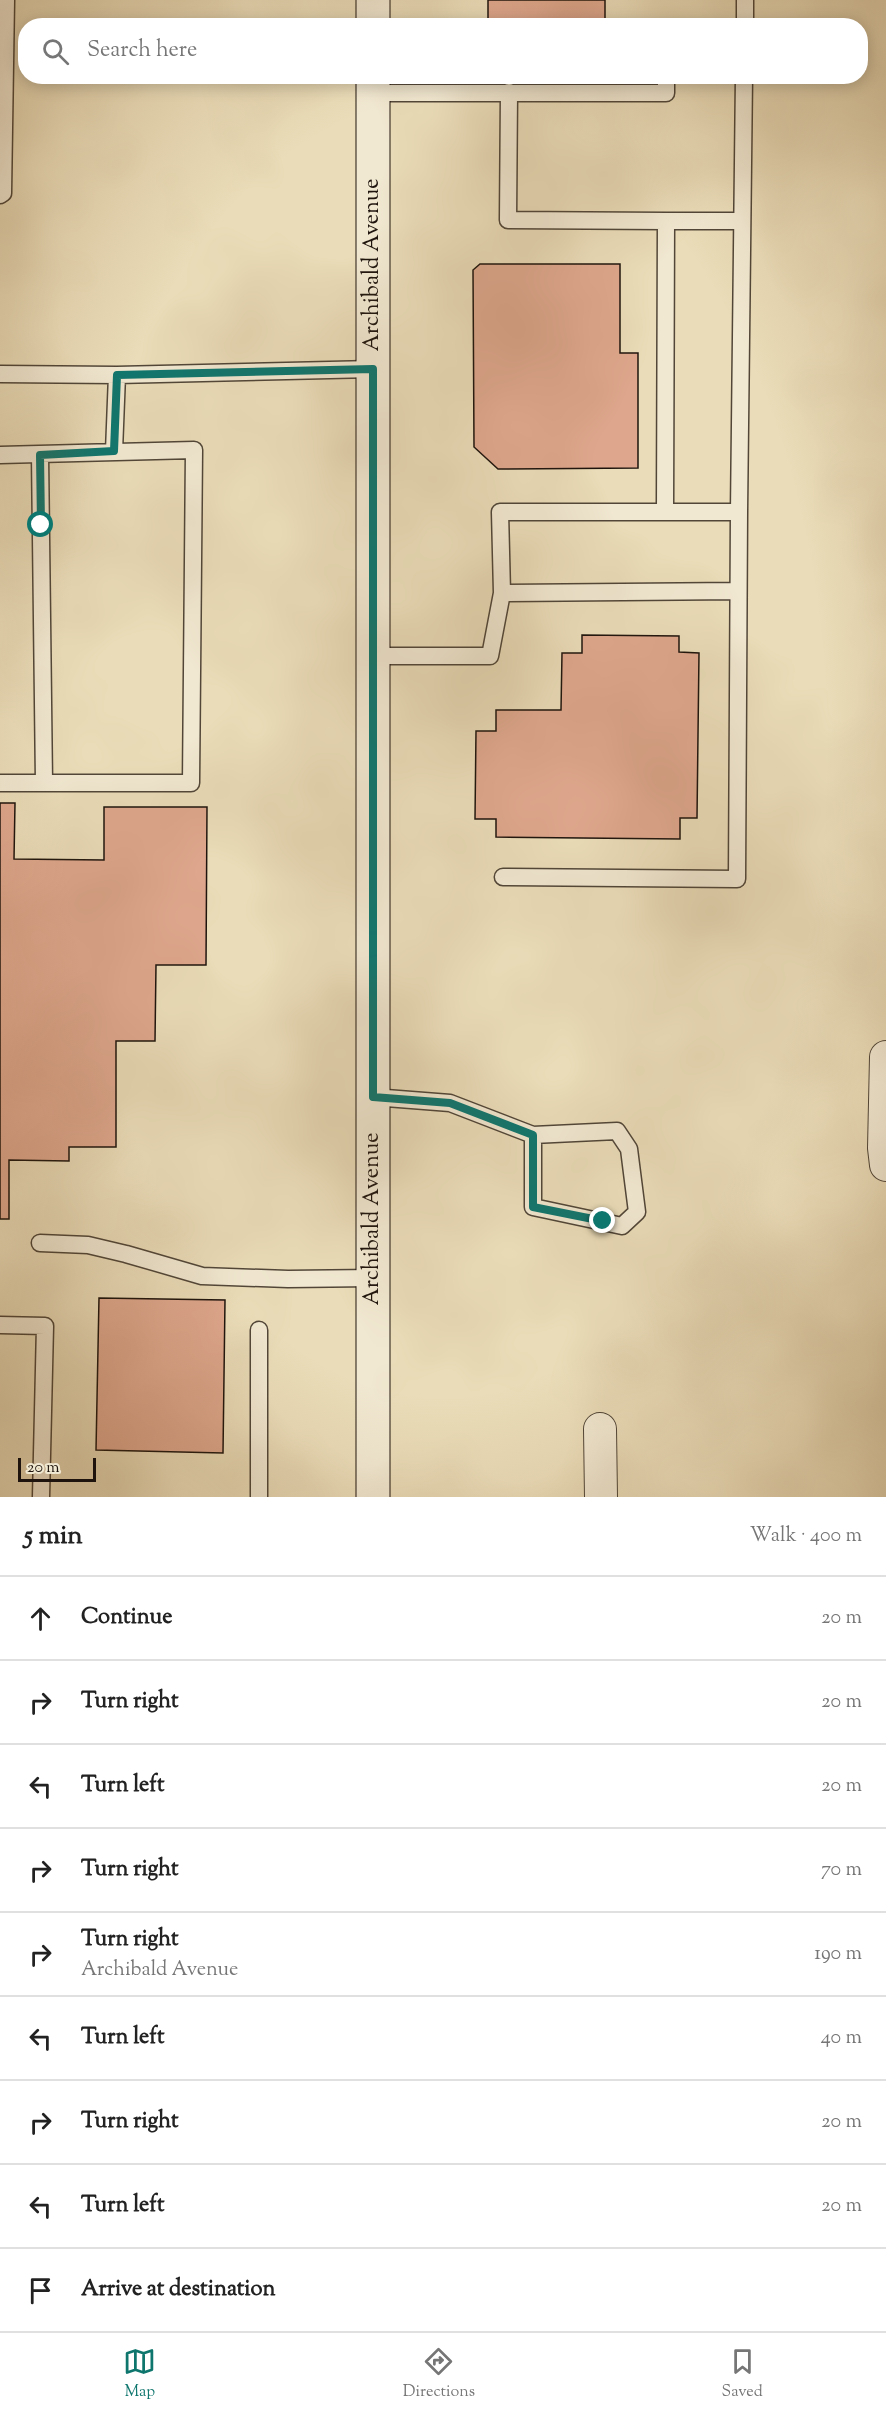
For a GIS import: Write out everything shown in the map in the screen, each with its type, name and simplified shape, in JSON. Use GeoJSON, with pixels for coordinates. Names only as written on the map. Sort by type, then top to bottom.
{"type":"FeatureCollection","features":[{"type":"Feature","properties":{"kind":"main road"},"geometry":{"type":"LineString","coordinates":[[373,0],[373,18]]}},
{"type":"Feature","properties":{"kind":"main road","name":"Archibald Avenue"},"geometry":{"type":"LineString","coordinates":[[373,85],[373,1497]]}},
{"type":"Feature","properties":{"kind":"street"},"geometry":{"type":"LineString","coordinates":[[886,1057],[884,1148],[886,1166]]}},
{"type":"Feature","properties":{"kind":"street"},"geometry":{"type":"LineString","coordinates":[[600,1429],[601,1497]]}},
{"type":"Feature","properties":{"kind":"lane"},"geometry":{"type":"LineString","coordinates":[[0,195],[3,193],[6,0]]}},
{"type":"Feature","properties":{"kind":"lane"},"geometry":{"type":"LineString","coordinates":[[745,18],[746,0]]}},
{"type":"Feature","properties":{"kind":"lane"},"geometry":{"type":"LineString","coordinates":[[373,85],[508,92],[666,93],[666,84]]}},
{"type":"Feature","properties":{"kind":"lane"},"geometry":{"type":"LineString","coordinates":[[503,877],[737,879],[737,591],[744,84]]}},
{"type":"Feature","properties":{"kind":"lane"},"geometry":{"type":"LineString","coordinates":[[508,92],[508,220],[742,221]]}},
{"type":"Feature","properties":{"kind":"lane"},"geometry":{"type":"LineString","coordinates":[[665,512],[666,221]]}},
{"type":"Feature","properties":{"kind":"lane"},"geometry":{"type":"LineString","coordinates":[[0,374],[117,375],[373,369]]}},
{"type":"Feature","properties":{"kind":"lane"},"geometry":{"type":"LineString","coordinates":[[114,451],[117,375]]}},
{"type":"Feature","properties":{"kind":"lane"},"geometry":{"type":"LineString","coordinates":[[0,456],[194,450],[191,783],[0,783]]}},
{"type":"Feature","properties":{"kind":"lane"},"geometry":{"type":"LineString","coordinates":[[40,455],[44,783]]}},
{"type":"Feature","properties":{"kind":"lane"},"geometry":{"type":"LineString","coordinates":[[373,656],[490,656],[502,593],[500,512],[739,512]]}},
{"type":"Feature","properties":{"kind":"lane"},"geometry":{"type":"LineString","coordinates":[[502,593],[737,591]]}},
{"type":"Feature","properties":{"kind":"lane"},"geometry":{"type":"LineString","coordinates":[[373,1097],[450,1103],[533,1135],[617,1131],[629,1149],[637,1212],[622,1226],[533,1207],[533,1135]]}},
{"type":"Feature","properties":{"kind":"lane"},"geometry":{"type":"LineString","coordinates":[[40,1243],[88,1245],[202,1276],[288,1279],[373,1278]]}},
{"type":"Feature","properties":{"kind":"lane"},"geometry":{"type":"LineString","coordinates":[[0,1325],[45,1326],[41,1497]]}},
{"type":"Feature","properties":{"kind":"lane"},"geometry":{"type":"LineString","coordinates":[[259,1497],[260,1330]]}},
{"type":"Feature","properties":{"kind":"building"},"geometry":{"type":"Polygon","coordinates":[[[488,0],[605,0],[605,18],[488,18],[488,0]]]}},
{"type":"Feature","properties":{"kind":"building"},"geometry":{"type":"Polygon","coordinates":[[[480,264],[620,264],[620,353],[638,353],[638,468],[498,469],[474,447],[473,270],[480,264]]]}},
{"type":"Feature","properties":{"kind":"building"},"geometry":{"type":"Polygon","coordinates":[[[582,635],[679,636],[679,652],[699,653],[697,818],[680,818],[680,839],[496,837],[496,819],[475,819],[476,731],[496,731],[496,710],[561,710],[562,653],[582,653],[582,635]]]}},
{"type":"Feature","properties":{"kind":"building"},"geometry":{"type":"Polygon","coordinates":[[[0,803],[15,803],[14,859],[104,860],[104,807],[207,807],[206,965],[156,965],[155,1041],[116,1041],[116,1147],[69,1147],[69,1161],[9,1160],[9,1219],[0,1219],[0,803]]]}},
{"type":"Feature","properties":{"kind":"building"},"geometry":{"type":"Polygon","coordinates":[[[99,1298],[225,1300],[223,1453],[96,1450],[99,1298]]]}},
{"type":"Feature","properties":{"kind":"route"},"geometry":{"type":"LineString","coordinates":[[41,525],[40,455],[114,451],[117,375],[373,369],[373,1097],[450,1103],[533,1135],[533,1207],[603,1221]]}}]}
